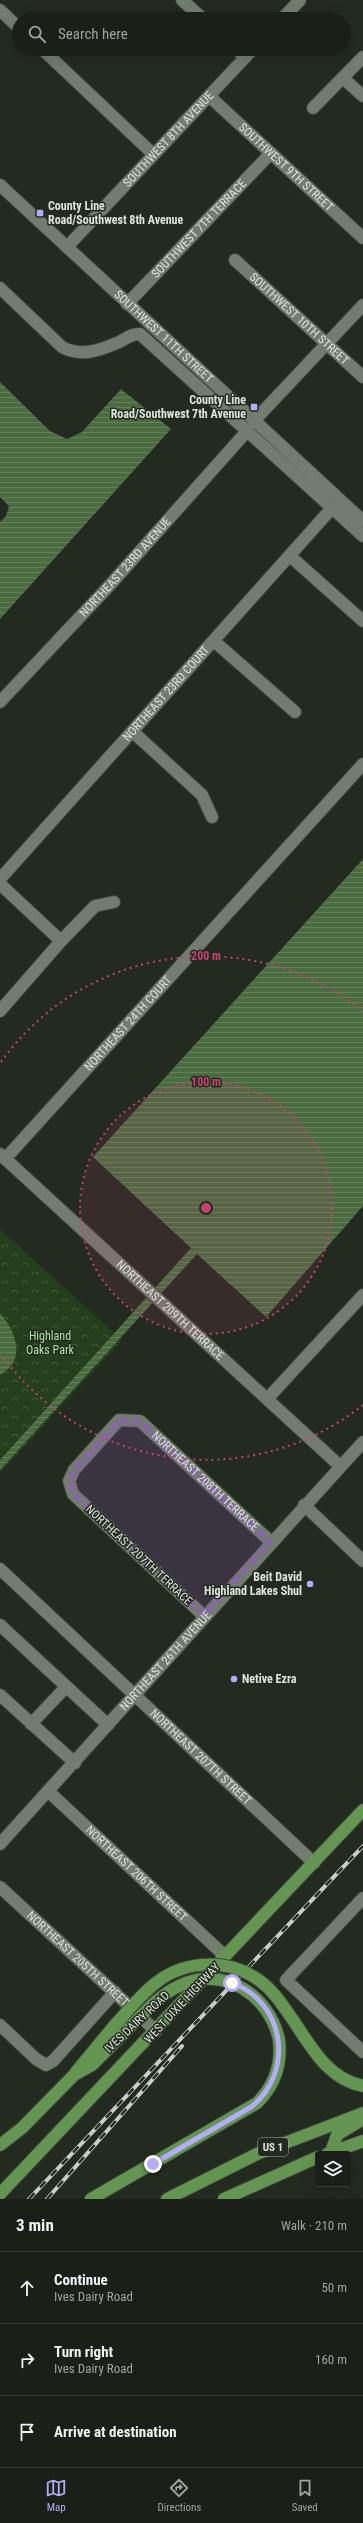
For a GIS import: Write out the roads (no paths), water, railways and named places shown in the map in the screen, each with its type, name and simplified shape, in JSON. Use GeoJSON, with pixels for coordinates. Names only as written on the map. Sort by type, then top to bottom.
{"type":"FeatureCollection","features":[{"type":"Feature","properties":{"kind":"main road","name":"WEST DIXIE HIGHWAY"},"geometry":{"type":"LineString","coordinates":[[0,2194],[156,2031],[363,1810]]}},
{"type":"Feature","properties":{"kind":"main road"},"geometry":{"type":"LineString","coordinates":[[74,2075],[114,2026],[146,1992],[164,1977],[184,1968],[207,1964],[233,1967],[260,1981],[280,2001],[322,2060],[343,2080],[363,2086]]}},
{"type":"Feature","properties":{"kind":"main road","name":"IVES DAIRY ROAD"},"geometry":{"type":"LineString","coordinates":[[0,2145],[22,2128],[74,2075],[92,2065],[123,2034],[173,1990],[191,1982],[212,1979],[238,1985],[255,1996],[272,2016],[279,2040],[276,2072],[270,2086],[257,2103],[91,2199]]}},
{"type":"Feature","properties":{"kind":"main road","name":"US 1"},"geometry":{"type":"LineString","coordinates":[[167,2199],[259,2153],[363,2113]]}},
{"type":"Feature","properties":{"kind":"main road"},"geometry":{"type":"LineString","coordinates":[[330,2151],[337,2135],[363,2119]]}},
{"type":"Feature","properties":{"kind":"main road"},"geometry":{"type":"LineString","coordinates":[[335,2151],[363,2141]]}},
{"type":"Feature","properties":{"kind":"main road","name":"US 1"},"geometry":{"type":"LineString","coordinates":[[224,2199],[315,2158]]}},
{"type":"Feature","properties":{"kind":"street"},"geometry":{"type":"LineString","coordinates":[[182,0],[195,12]]}},
{"type":"Feature","properties":{"kind":"street"},"geometry":{"type":"LineString","coordinates":[[289,12],[300,0]]}},
{"type":"Feature","properties":{"kind":"street"},"geometry":{"type":"LineString","coordinates":[[0,10],[12,21]]}},
{"type":"Feature","properties":{"kind":"street"},"geometry":{"type":"LineString","coordinates":[[49,56],[153,154]]}},
{"type":"Feature","properties":{"kind":"street","name":"SOUTHWEST 8TH AVENUE"},"geometry":{"type":"LineString","coordinates":[[67,248],[153,154],[246,56]]}},
{"type":"Feature","properties":{"kind":"street"},"geometry":{"type":"LineString","coordinates":[[314,108],[363,57]]}},
{"type":"Feature","properties":{"kind":"street"},"geometry":{"type":"LineString","coordinates":[[343,78],[363,96]]}},
{"type":"Feature","properties":{"kind":"street","name":"SOUTHWEST 9TH STREET"},"geometry":{"type":"LineString","coordinates":[[209,96],[363,238]]}},
{"type":"Feature","properties":{"kind":"street","name":"SOUTHWEST 7TH TERRACE"},"geometry":{"type":"LineString","coordinates":[[127,304],[271,153]]}},
{"type":"Feature","properties":{"kind":"street","name":"SOUTHWEST 11TH STREET"},"geometry":{"type":"LineString","coordinates":[[0,185],[127,304],[251,425],[363,521]]}},
{"type":"Feature","properties":{"kind":"street","name":"SOUTHWEST 10TH STREET"},"geometry":{"type":"LineString","coordinates":[[235,260],[363,377]]}},
{"type":"Feature","properties":{"kind":"street"},"geometry":{"type":"LineString","coordinates":[[0,288],[62,347],[72,352],[82,354],[117,343],[135,334],[140,334],[251,425],[332,508],[363,536]]}},
{"type":"Feature","properties":{"kind":"street","name":"NORTHEAST 23RD AVENUE"},"geometry":{"type":"LineString","coordinates":[[0,702],[109,586],[251,425],[363,305]]}},
{"type":"Feature","properties":{"kind":"street","name":"NORTHEAST 23RD COURT"},"geometry":{"type":"LineString","coordinates":[[0,879],[214,642],[332,508]]}},
{"type":"Feature","properties":{"kind":"street"},"geometry":{"type":"LineString","coordinates":[[290,556],[363,622]]}},
{"type":"Feature","properties":{"kind":"street"},"geometry":{"type":"LineString","coordinates":[[214,642],[295,712]]}},
{"type":"Feature","properties":{"kind":"street"},"geometry":{"type":"LineString","coordinates":[[133,732],[202,795],[212,817]]}},
{"type":"Feature","properties":{"kind":"street","name":"NORTHEAST 24TH COURT"},"geometry":{"type":"LineString","coordinates":[[3,1156],[363,764]]}},
{"type":"Feature","properties":{"kind":"street"},"geometry":{"type":"LineString","coordinates":[[0,884],[61,940]]}},
{"type":"Feature","properties":{"kind":"street"},"geometry":{"type":"LineString","coordinates":[[0,1011],[61,940],[95,906],[114,902]]}},
{"type":"Feature","properties":{"kind":"street","name":"NORTHEAST 209TH TERRACE"},"geometry":{"type":"LineString","coordinates":[[3,1156],[153,1296],[268,1398],[340,1466]]}},
{"type":"Feature","properties":{"kind":"street"},"geometry":{"type":"LineString","coordinates":[[268,1398],[363,1295]]}},
{"type":"Feature","properties":{"kind":"street","name":"NORTHEAST 207TH TERRACE"},"geometry":{"type":"LineString","coordinates":[[140,1421],[119,1420],[74,1470],[69,1481],[73,1494],[204,1616]]}},
{"type":"Feature","properties":{"kind":"street","name":"NORTHEAST 208TH TERRACE"},"geometry":{"type":"LineString","coordinates":[[140,1421],[271,1542]]}},
{"type":"Feature","properties":{"kind":"street","name":"NORTHEAST 26TH AVENUE"},"geometry":{"type":"LineString","coordinates":[[0,1844],[75,1763],[304,1505],[363,1442]]}},
{"type":"Feature","properties":{"kind":"street"},"geometry":{"type":"LineString","coordinates":[[304,1505],[363,1561]]}},
{"type":"Feature","properties":{"kind":"street","name":"NORTHEAST 207TH STREET"},"geometry":{"type":"LineString","coordinates":[[0,1569],[136,1694],[314,1863]]}},
{"type":"Feature","properties":{"kind":"street"},"geometry":{"type":"LineString","coordinates":[[0,1625],[108,1725]]}},
{"type":"Feature","properties":{"kind":"street"},"geometry":{"type":"LineString","coordinates":[[31,1724],[66,1687]]}},
{"type":"Feature","properties":{"kind":"street"},"geometry":{"type":"LineString","coordinates":[[0,1695],[75,1763]]}},
{"type":"Feature","properties":{"kind":"street","name":"NORTHEAST 206TH STREET"},"geometry":{"type":"LineString","coordinates":[[48,1791],[225,1956]]}},
{"type":"Feature","properties":{"kind":"street","name":"NORTHEAST 205TH STREET"},"geometry":{"type":"LineString","coordinates":[[0,1886],[156,2031]]}},
{"type":"Feature","properties":{"kind":"street"},"geometry":{"type":"LineString","coordinates":[[361,1904],[286,1980],[363,2052]]}},
{"type":"Feature","properties":{"kind":"street"},"geometry":{"type":"LineString","coordinates":[[0,2025],[36,2059],[46,2065],[53,2061],[115,1992]]}},
{"type":"Feature","properties":{"kind":"railway"},"geometry":{"type":"LineString","coordinates":[[29,2199],[363,1846]]}},
{"type":"Feature","properties":{"kind":"railway"},"geometry":{"type":"LineString","coordinates":[[47,2199],[182,2046]]}},
{"type":"Feature","properties":{"kind":"place","name":"County Line Road/Southwest 8th Avenue"},"geometry":{"type":"Point","coordinates":[40,213]}},
{"type":"Feature","properties":{"kind":"place","name":"County Line Road/Southwest 7th Avenue"},"geometry":{"type":"Point","coordinates":[254,407]}},
{"type":"Feature","properties":{"kind":"place","name":"Beit David Highland Lakes Shul"},"geometry":{"type":"Point","coordinates":[310,1584]}},
{"type":"Feature","properties":{"kind":"place","name":"Netive Ezra"},"geometry":{"type":"Point","coordinates":[234,1679]}},
{"type":"Feature","properties":{"kind":"park label","name":"Highland Oaks Park"},"geometry":{"type":"Point","coordinates":[50,1343]}}]}
